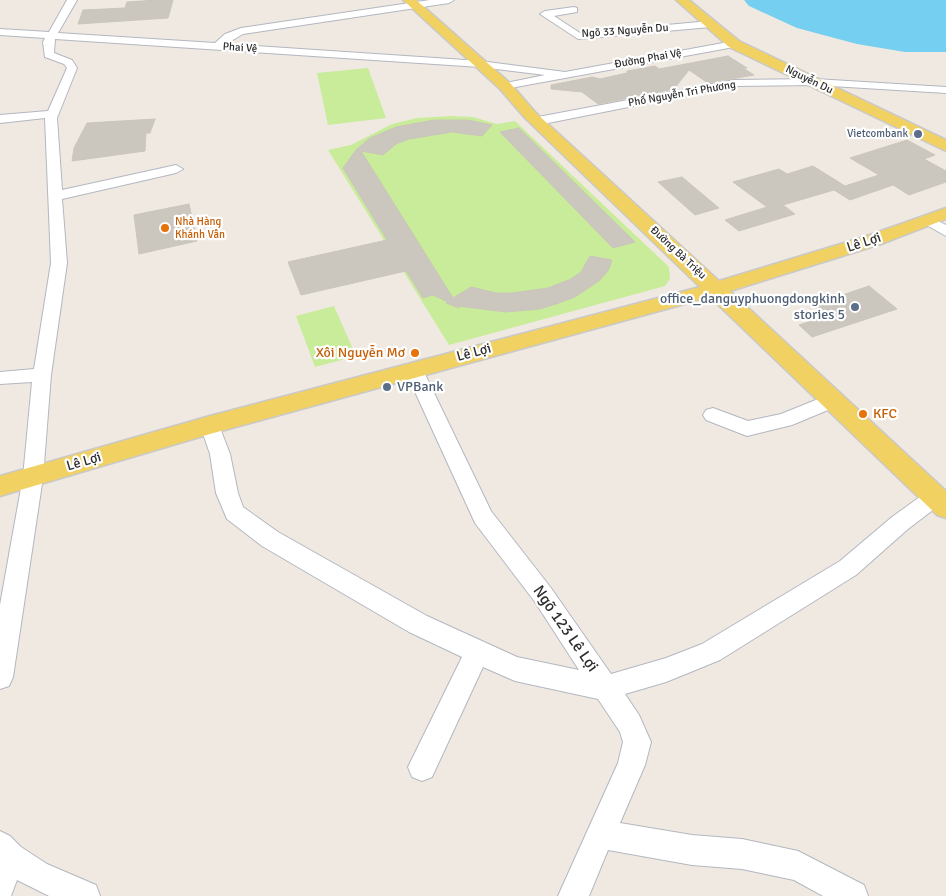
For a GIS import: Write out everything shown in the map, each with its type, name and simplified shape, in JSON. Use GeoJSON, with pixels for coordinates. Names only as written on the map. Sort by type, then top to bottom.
{"type":"FeatureCollection","features":[{"type":"Feature","properties":{"kind":"main road","name":"Nguyễn Du"},"geometry":{"type":"LineString","coordinates":[[682,0],[734,44],[946,146]]}},
{"type":"Feature","properties":{"kind":"main road","name":"Đường Bà Triệu"},"geometry":{"type":"LineString","coordinates":[[413,3],[505,86],[538,121],[941,502]]}},
{"type":"Feature","properties":{"kind":"main road","name":"Lê Lợi"},"geometry":{"type":"LineString","coordinates":[[0,486],[210,425],[716,289],[874,240],[937,217]]}},
{"type":"Feature","properties":{"kind":"street"},"geometry":{"type":"LineString","coordinates":[[0,677],[33,477],[42,375],[59,263],[52,147],[53,114],[72,68],[68,62],[49,55],[48,42],[72,0]]}},
{"type":"Feature","properties":{"kind":"street"},"geometry":{"type":"LineString","coordinates":[[217,47],[229,36],[241,31],[413,3],[449,0]]}},
{"type":"Feature","properties":{"kind":"street","name":"Ngõ 33 Nguyễn Du"},"geometry":{"type":"LineString","coordinates":[[574,10],[545,14],[578,36],[710,24]]}},
{"type":"Feature","properties":{"kind":"street","name":"Phai Vệ"},"geometry":{"type":"LineString","coordinates":[[0,32],[480,64]]}},
{"type":"Feature","properties":{"kind":"street","name":"Đường Phai Vệ"},"geometry":{"type":"LineString","coordinates":[[505,86],[561,74],[734,44]]}},
{"type":"Feature","properties":{"kind":"street","name":"Đường Phai Vệ"},"geometry":{"type":"LineString","coordinates":[[480,64],[561,74]]}},
{"type":"Feature","properties":{"kind":"street","name":"Phố Nguyễn Tri Phương"},"geometry":{"type":"LineString","coordinates":[[538,121],[720,85],[815,82],[946,90]]}},
{"type":"Feature","properties":{"kind":"street"},"geometry":{"type":"LineString","coordinates":[[0,120],[53,114]]}},
{"type":"Feature","properties":{"kind":"street"},"geometry":{"type":"LineString","coordinates":[[56,196],[176,169]]}},
{"type":"Feature","properties":{"kind":"street"},"geometry":{"type":"LineString","coordinates":[[937,217],[946,232]]}},
{"type":"Feature","properties":{"kind":"street","name":"Ngõ 123 Lê Lợi"},"geometry":{"type":"LineString","coordinates":[[414,370],[483,517],[543,595],[630,724],[638,742],[631,765],[573,896]]}},
{"type":"Feature","properties":{"kind":"street"},"geometry":{"type":"LineString","coordinates":[[0,378],[42,375]]}},
{"type":"Feature","properties":{"kind":"street"},"geometry":{"type":"LineString","coordinates":[[713,415],[747,429],[785,420],[833,400]]}},
{"type":"Feature","properties":{"kind":"street"},"geometry":{"type":"LineString","coordinates":[[210,425],[220,454],[226,493],[235,513],[270,539],[418,624],[515,669],[605,688],[666,670],[711,652],[848,568],[878,545],[900,523],[941,502]]}},
{"type":"Feature","properties":{"kind":"street"},"geometry":{"type":"LineString","coordinates":[[422,767],[477,652]]}},
{"type":"Feature","properties":{"kind":"street"},"geometry":{"type":"LineString","coordinates":[[601,834],[692,850],[742,854],[798,866],[853,896]]}},
{"type":"Feature","properties":{"kind":"street"},"geometry":{"type":"LineString","coordinates":[[0,886],[3,850]]}},
{"type":"Feature","properties":{"kind":"street"},"geometry":{"type":"LineString","coordinates":[[3,850],[36,875],[85,896]]}},
{"type":"Feature","properties":{"kind":"green space"},"geometry":{"type":"Polygon","coordinates":[[[368,68],[386,118],[328,125],[317,73],[368,68]]]}},
{"type":"Feature","properties":{"kind":"green space"},"geometry":{"type":"Polygon","coordinates":[[[473,117],[497,124],[515,121],[669,267],[670,279],[665,286],[449,345],[328,150],[351,145],[392,124],[417,118],[473,117]]]}},
{"type":"Feature","properties":{"kind":"green space"},"geometry":{"type":"Polygon","coordinates":[[[334,306],[356,356],[315,367],[296,316],[334,306]]]}},
{"type":"Feature","properties":{"kind":"water"},"geometry":{"type":"Polygon","coordinates":[[[744,0],[946,0],[946,52],[905,52],[857,44],[797,28],[749,6],[744,0]]]}},
{"type":"Feature","properties":{"kind":"building"},"geometry":{"type":"Polygon","coordinates":[[[173,0],[168,18],[78,24],[83,10],[125,8],[127,2],[173,0]]]}},
{"type":"Feature","properties":{"kind":"building"},"geometry":{"type":"Polygon","coordinates":[[[728,56],[747,68],[743,68],[754,75],[708,83],[689,70],[674,89],[598,104],[582,92],[551,89],[551,85],[592,77],[600,79],[627,73],[627,71],[655,66],[659,69],[728,56]]]}},
{"type":"Feature","properties":{"kind":"building"},"geometry":{"type":"Polygon","coordinates":[[[155,119],[150,133],[146,133],[145,151],[72,161],[74,148],[87,123],[155,119]]]}},
{"type":"Feature","properties":{"kind":"building"},"geometry":{"type":"Polygon","coordinates":[[[434,120],[468,120],[492,125],[482,136],[452,132],[409,139],[396,144],[383,155],[361,151],[453,298],[471,287],[496,293],[512,293],[548,288],[571,279],[581,272],[590,256],[612,260],[608,271],[599,281],[575,297],[556,304],[540,309],[506,312],[458,306],[459,308],[433,295],[423,298],[406,271],[301,295],[288,262],[387,240],[343,168],[356,150],[370,138],[396,127],[434,120]]]}},
{"type":"Feature","properties":{"kind":"building"},"geometry":{"type":"Polygon","coordinates":[[[519,128],[635,242],[613,248],[500,132],[519,128]]]}},
{"type":"Feature","properties":{"kind":"building"},"geometry":{"type":"Polygon","coordinates":[[[907,140],[935,155],[924,159],[946,171],[946,182],[909,195],[893,185],[850,200],[834,190],[783,205],[795,214],[739,231],[725,220],[767,207],[733,182],[779,169],[787,174],[813,166],[845,186],[879,175],[850,158],[907,140]]]}},
{"type":"Feature","properties":{"kind":"building"},"geometry":{"type":"Polygon","coordinates":[[[682,177],[719,208],[695,215],[658,182],[682,177]]]}},
{"type":"Feature","properties":{"kind":"building","name":"Nhà Hàng Khánh Vân"},"geometry":{"type":"Polygon","coordinates":[[[189,204],[197,241],[139,254],[134,215],[189,204]]]}},
{"type":"Feature","properties":{"kind":"building","name":"office_danguyphuongdongkinh stories 5"},"geometry":{"type":"Polygon","coordinates":[[[869,286],[897,309],[812,337],[799,325],[827,316],[813,305],[869,286]]]}},
{"type":"Feature","properties":{"kind":"place","name":"Vietcombank"},"geometry":{"type":"Point","coordinates":[918,134]}},
{"type":"Feature","properties":{"kind":"place","name":"Nhà Hàng Khánh Vân"},"geometry":{"type":"Point","coordinates":[165,228]}},
{"type":"Feature","properties":{"kind":"place","name":"office_danguyphuongdongkinh stories 5"},"geometry":{"type":"Point","coordinates":[855,307]}},
{"type":"Feature","properties":{"kind":"place","name":"Xôi Nguyễn Mơ"},"geometry":{"type":"Point","coordinates":[415,353]}},
{"type":"Feature","properties":{"kind":"place","name":"VPBank"},"geometry":{"type":"Point","coordinates":[387,387]}},
{"type":"Feature","properties":{"kind":"place","name":"KFC"},"geometry":{"type":"Point","coordinates":[863,414]}}]}
